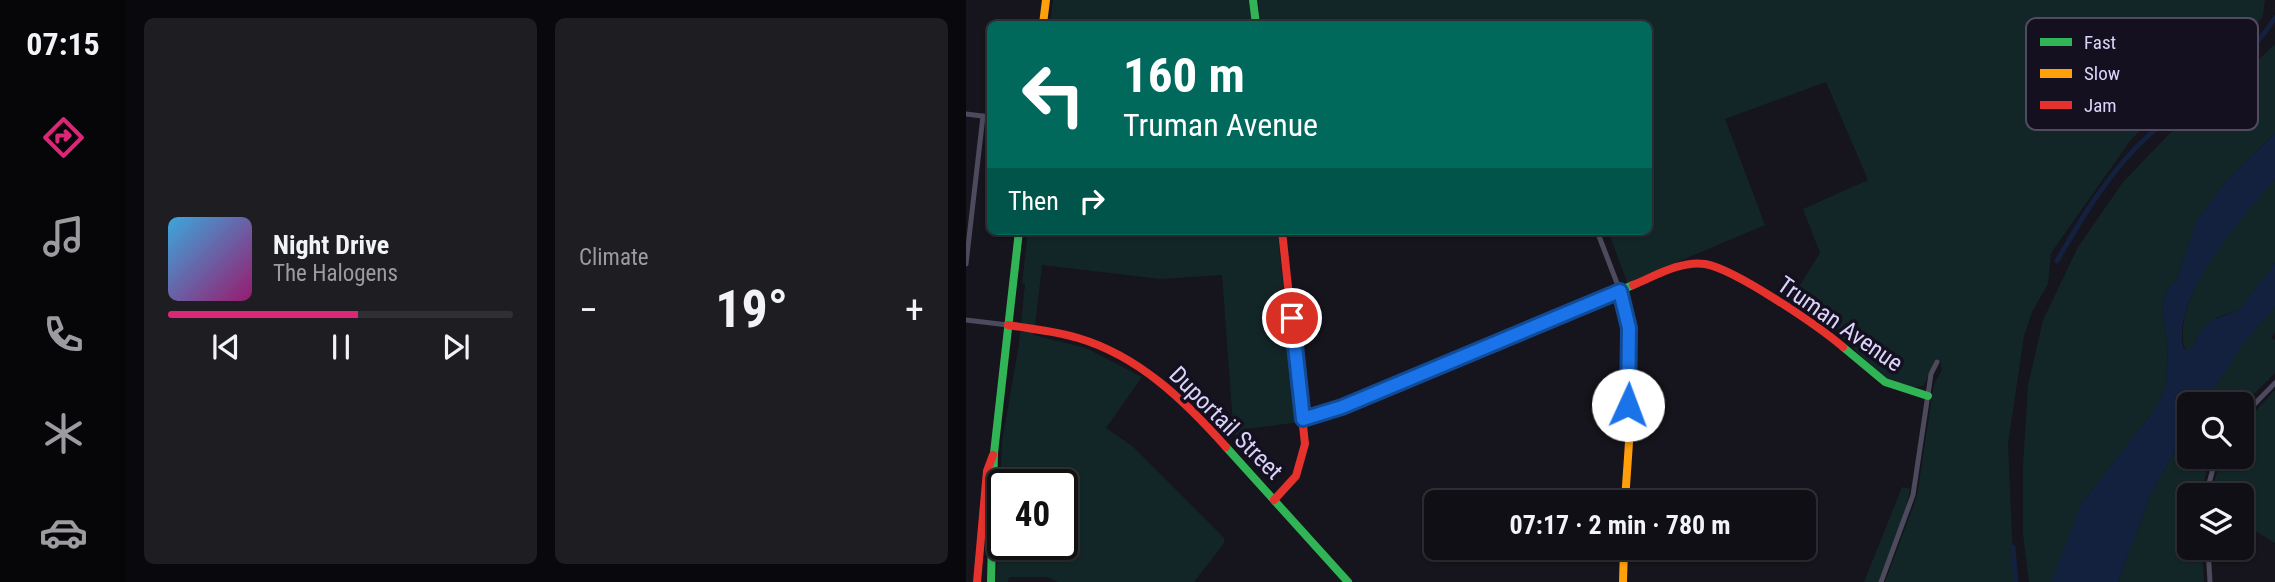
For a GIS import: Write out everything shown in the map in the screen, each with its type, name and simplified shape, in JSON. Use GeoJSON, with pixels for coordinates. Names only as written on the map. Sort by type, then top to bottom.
{"type":"FeatureCollection","features":[{"type":"Feature","properties":{"kind":"street"},"geometry":{"type":"LineString","coordinates":[[1043,21],[1046,0]]}},
{"type":"Feature","properties":{"kind":"street"},"geometry":{"type":"LineString","coordinates":[[1254,0],[1256,21]]}},
{"type":"Feature","properties":{"kind":"street"},"geometry":{"type":"LineString","coordinates":[[966,114],[987,117],[966,264]]}},
{"type":"Feature","properties":{"kind":"street"},"geometry":{"type":"LineString","coordinates":[[989,582],[994,453],[1019,235]]}},
{"type":"Feature","properties":{"kind":"street"},"geometry":{"type":"LineString","coordinates":[[1274,500],[1292,483],[1302,464],[1303,419],[1282,235]]}},
{"type":"Feature","properties":{"kind":"street"},"geometry":{"type":"LineString","coordinates":[[1599,235],[1627,311],[1630,346],[1625,490]]}},
{"type":"Feature","properties":{"kind":"street","name":"Truman Avenue"},"geometry":{"type":"LineString","coordinates":[[1303,419],[1342,407],[1682,266],[1699,263],[1713,266],[1822,329],[1885,382],[1928,396]]}},
{"type":"Feature","properties":{"kind":"street"},"geometry":{"type":"LineString","coordinates":[[966,320],[1008,325]]}},
{"type":"Feature","properties":{"kind":"street","name":"Duportail Street"},"geometry":{"type":"LineString","coordinates":[[1008,325],[1078,338],[1140,367],[1198,416],[1348,582]]}},
{"type":"Feature","properties":{"kind":"street"},"geometry":{"type":"LineString","coordinates":[[1881,582],[1913,495],[1928,396],[1937,362]]}},
{"type":"Feature","properties":{"kind":"street"},"geometry":{"type":"LineString","coordinates":[[2254,405],[2275,383]]}},
{"type":"Feature","properties":{"kind":"street"},"geometry":{"type":"LineString","coordinates":[[977,582],[987,471],[994,453]]}},
{"type":"Feature","properties":{"kind":"street"},"geometry":{"type":"LineString","coordinates":[[1623,582],[1624,560]]}},
{"type":"Feature","properties":{"kind":"street"},"geometry":{"type":"LineString","coordinates":[[2209,560],[2210,582]]}},
{"type":"Feature","properties":{"kind":"street"},"geometry":{"type":"LineString","coordinates":[[979,561],[987,567],[989,582]]}},
{"type":"Feature","properties":{"kind":"green space"},"geometry":{"type":"Polygon","coordinates":[[[1053,0],[1250,0],[1253,21],[1050,21],[1053,0]]]}},
{"type":"Feature","properties":{"kind":"green space"},"geometry":{"type":"Polygon","coordinates":[[[1258,0],[2265,0],[2263,16],[2258,23],[2258,18],[2026,18],[2026,130],[2141,130],[2130,141],[2051,253],[2048,284],[2032,312],[2024,336],[2008,444],[2014,582],[1885,582],[1917,496],[1934,384],[1942,370],[1940,361],[1936,359],[1924,385],[1912,388],[1901,386],[1880,374],[1831,329],[1789,303],[1820,253],[1803,209],[1868,180],[1826,82],[1725,119],[1765,225],[1627,282],[1609,235],[1652,235],[1652,21],[1261,21],[1258,0]]]}},
{"type":"Feature","properties":{"kind":"green space"},"geometry":{"type":"Polygon","coordinates":[[[2275,44],[2275,133],[2226,181],[2197,220],[2178,277],[2167,290],[2162,307],[2168,350],[2166,387],[2155,409],[2081,504],[2055,578],[2051,582],[2029,582],[2023,534],[2023,466],[2028,385],[2043,320],[2078,247],[2123,182],[2170,133],[2174,130],[2258,130],[2258,60],[2275,44]]]}},
{"type":"Feature","properties":{"kind":"green space"},"geometry":{"type":"Polygon","coordinates":[[[2275,180],[2275,263],[2239,310],[2218,317],[2202,328],[2192,349],[2185,349],[2183,329],[2188,306],[2198,283],[2228,236],[2275,180]]]}},
{"type":"Feature","properties":{"kind":"green space"},"geometry":{"type":"Polygon","coordinates":[[[1028,235],[1277,235],[1300,422],[1247,429],[1234,438],[1222,275],[1161,279],[1042,265],[1034,335],[1086,348],[1142,377],[1106,428],[1132,446],[1224,538],[1224,543],[1194,582],[1058,582],[1047,577],[1009,577],[1008,582],[996,582],[997,560],[1078,560],[1078,469],[1001,469],[1002,442],[1019,344],[1028,235]]]}},
{"type":"Feature","properties":{"kind":"green space"},"geometry":{"type":"Polygon","coordinates":[[[2275,307],[2275,333],[2271,338],[2275,340],[2275,373],[2254,394],[2212,392],[2243,344],[2275,307]]]}},
{"type":"Feature","properties":{"kind":"green space"},"geometry":{"type":"Polygon","coordinates":[[[2275,390],[2275,543],[2254,530],[2254,483],[2214,483],[2218,469],[2254,469],[2254,413],[2275,390]]]}},
{"type":"Feature","properties":{"kind":"green space"},"geometry":{"type":"Polygon","coordinates":[[[2177,448],[2177,469],[2207,469],[2204,483],[2177,483],[2177,560],[2203,560],[2204,582],[2118,582],[2151,493],[2177,448]]]}},
{"type":"Feature","properties":{"kind":"green space"},"geometry":{"type":"Polygon","coordinates":[[[1902,487],[1910,489],[1893,548],[1878,582],[1864,582],[1902,487]]]}},
{"type":"Feature","properties":{"kind":"water"},"geometry":{"type":"Polygon","coordinates":[[[2275,133],[2275,180],[2228,236],[2198,283],[2187,306],[2182,329],[2184,349],[2192,349],[2202,328],[2212,320],[2239,310],[2275,263],[2275,307],[2243,344],[2212,392],[2177,392],[2177,448],[2151,493],[2118,582],[2051,582],[2081,504],[2155,409],[2166,387],[2168,350],[2162,307],[2167,290],[2178,277],[2197,220],[2226,181],[2275,133]]]}},
{"type":"Feature","properties":{"kind":"waterway"},"geometry":{"type":"LineString","coordinates":[[2258,40],[2275,18]]}},
{"type":"Feature","properties":{"kind":"waterway"},"geometry":{"type":"LineString","coordinates":[[2057,261],[2110,178],[2135,148],[2155,130]]}},
{"type":"Feature","properties":{"kind":"waterway"},"geometry":{"type":"LineString","coordinates":[[2013,547],[2016,582]]}},
{"type":"Feature","properties":{"kind":"traffic: fast"},"geometry":{"type":"LineString","coordinates":[[1253,0],[1256,21]]}},
{"type":"Feature","properties":{"kind":"traffic: fast"},"geometry":{"type":"LineString","coordinates":[[991,582],[994,453],[1019,235]]}},
{"type":"Feature","properties":{"kind":"traffic: fast"},"geometry":{"type":"LineString","coordinates":[[1303,419],[1342,407],[1633,285]]}},
{"type":"Feature","properties":{"kind":"traffic: fast"},"geometry":{"type":"LineString","coordinates":[[1843,347],[1885,382],[1928,396]]}},
{"type":"Feature","properties":{"kind":"traffic: fast"},"geometry":{"type":"LineString","coordinates":[[1226,447],[1348,582]]}},
{"type":"Feature","properties":{"kind":"traffic: slow"},"geometry":{"type":"LineString","coordinates":[[1043,21],[1046,0]]}},
{"type":"Feature","properties":{"kind":"traffic: slow"},"geometry":{"type":"LineString","coordinates":[[1620,291],[1626,317],[1631,370],[1626,490]]}},
{"type":"Feature","properties":{"kind":"traffic: slow"},"geometry":{"type":"LineString","coordinates":[[1623,582],[1624,560]]}},
{"type":"Feature","properties":{"kind":"traffic: jam"},"geometry":{"type":"LineString","coordinates":[[1274,500],[1296,476],[1305,444],[1282,235]]}},
{"type":"Feature","properties":{"kind":"traffic: jam"},"geometry":{"type":"LineString","coordinates":[[1633,285],[1686,264],[1705,264],[1719,268],[1796,313],[1843,347]]}},
{"type":"Feature","properties":{"kind":"traffic: jam"},"geometry":{"type":"LineString","coordinates":[[1008,325],[1070,336],[1121,356],[1160,382],[1226,447]]}},
{"type":"Feature","properties":{"kind":"traffic: jam"},"geometry":{"type":"LineString","coordinates":[[977,582],[987,471],[993,455]]}},
{"type":"Feature","properties":{"kind":"route"},"geometry":{"type":"LineString","coordinates":[[1292,318],[1303,419],[1342,407],[1620,291],[1629,328],[1628,405]]}}]}
